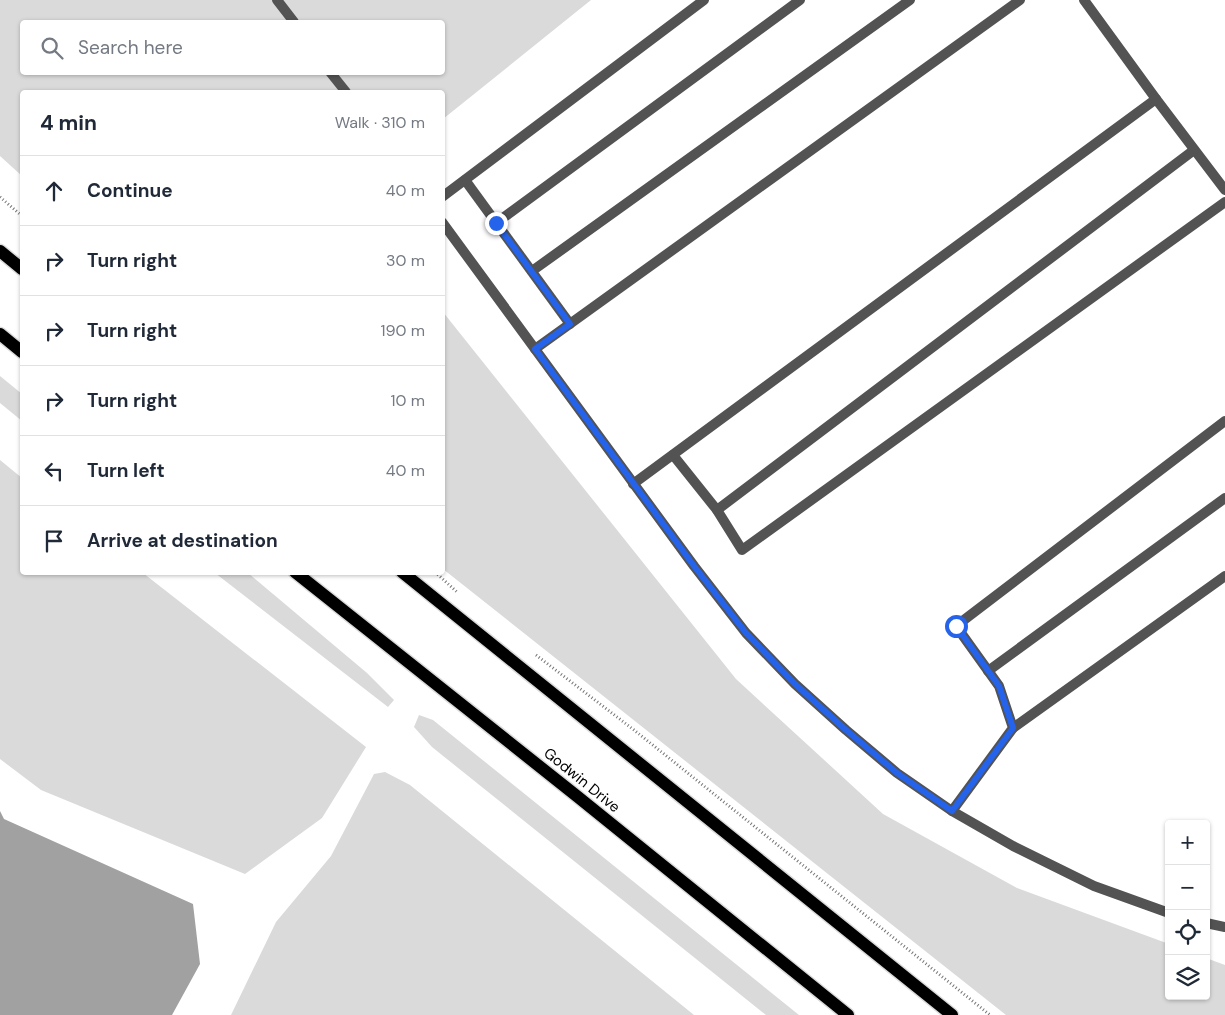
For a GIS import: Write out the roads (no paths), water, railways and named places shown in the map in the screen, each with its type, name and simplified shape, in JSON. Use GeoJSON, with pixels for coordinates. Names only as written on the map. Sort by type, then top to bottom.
{"type":"FeatureCollection","features":[{"type":"Feature","properties":{"kind":"main road"},"geometry":{"type":"LineString","coordinates":[[0,251],[20,267]]}},
{"type":"Feature","properties":{"kind":"main road"},"geometry":{"type":"LineString","coordinates":[[0,334],[20,350]]}},
{"type":"Feature","properties":{"kind":"main road","name":"Godwin Drive"},"geometry":{"type":"LineString","coordinates":[[299,575],[848,1015]]}},
{"type":"Feature","properties":{"kind":"main road"},"geometry":{"type":"LineString","coordinates":[[406,575],[952,1015]]}},
{"type":"Feature","properties":{"kind":"lane"},"geometry":{"type":"LineString","coordinates":[[278,0],[293,20]]}},
{"type":"Feature","properties":{"kind":"lane"},"geometry":{"type":"LineString","coordinates":[[445,194],[704,0]]}},
{"type":"Feature","properties":{"kind":"lane"},"geometry":{"type":"LineString","coordinates":[[496,223],[800,0]]}},
{"type":"Feature","properties":{"kind":"lane"},"geometry":{"type":"LineString","coordinates":[[532,271],[910,0]]}},
{"type":"Feature","properties":{"kind":"lane"},"geometry":{"type":"LineString","coordinates":[[535,349],[1020,0]]}},
{"type":"Feature","properties":{"kind":"lane"},"geometry":{"type":"LineString","coordinates":[[1084,0],[1225,190]]}},
{"type":"Feature","properties":{"kind":"lane"},"geometry":{"type":"LineString","coordinates":[[332,75],[344,90]]}},
{"type":"Feature","properties":{"kind":"lane"},"geometry":{"type":"LineString","coordinates":[[633,484],[1156,99]]}},
{"type":"Feature","properties":{"kind":"lane"},"geometry":{"type":"LineString","coordinates":[[717,510],[1194,150]]}},
{"type":"Feature","properties":{"kind":"lane"},"geometry":{"type":"LineString","coordinates":[[465,180],[570,324]]}},
{"type":"Feature","properties":{"kind":"lane"},"geometry":{"type":"LineString","coordinates":[[673,454],[717,510],[742,550],[1225,202]]}},
{"type":"Feature","properties":{"kind":"lane"},"geometry":{"type":"LineString","coordinates":[[445,226],[633,484],[746,633],[795,684],[897,773],[952,811],[1014,846],[1094,886],[1165,912]]}},
{"type":"Feature","properties":{"kind":"lane"},"geometry":{"type":"LineString","coordinates":[[1013,728],[999,686],[956,626],[1225,421]]}},
{"type":"Feature","properties":{"kind":"lane"},"geometry":{"type":"LineString","coordinates":[[988,671],[1225,498]]}},
{"type":"Feature","properties":{"kind":"lane"},"geometry":{"type":"LineString","coordinates":[[952,811],[1013,728],[1225,576]]}},
{"type":"Feature","properties":{"kind":"lane"},"geometry":{"type":"LineString","coordinates":[[1210,924],[1225,927]]}}]}
